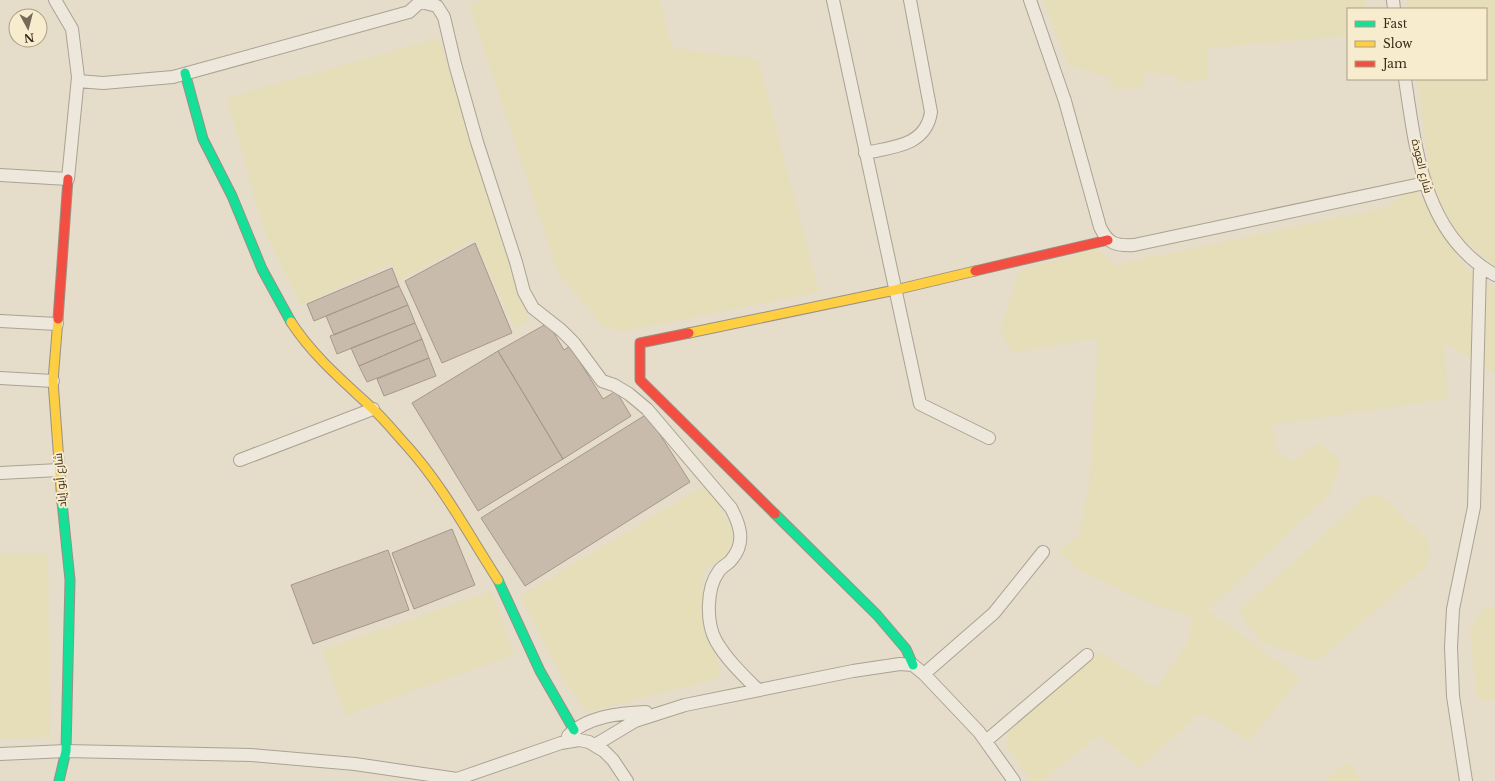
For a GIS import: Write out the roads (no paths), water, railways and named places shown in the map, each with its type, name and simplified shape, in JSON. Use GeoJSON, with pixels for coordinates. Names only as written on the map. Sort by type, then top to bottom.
{"type":"FeatureCollection","features":[{"type":"Feature","properties":{"kind":"street"},"geometry":{"type":"LineString","coordinates":[[0,175],[68,179],[78,82],[72,30],[55,0]]}},
{"type":"Feature","properties":{"kind":"street"},"geometry":{"type":"LineString","coordinates":[[833,0],[920,404],[988,438]]}},
{"type":"Feature","properties":{"kind":"street"},"geometry":{"type":"LineString","coordinates":[[865,153],[916,139],[925,131],[930,121],[931,112],[910,0]]}},
{"type":"Feature","properties":{"kind":"street"},"geometry":{"type":"LineString","coordinates":[[1030,0],[1065,101],[1100,227],[1108,240],[1122,246],[1134,245],[1425,183]]}},
{"type":"Feature","properties":{"kind":"street"},"geometry":{"type":"LineString","coordinates":[[78,82],[103,83],[173,76],[409,12],[421,1],[437,6],[444,17],[455,64],[477,142],[516,262],[524,292],[532,308],[561,330],[574,343],[602,381],[614,385],[629,394],[647,409],[731,508],[739,524],[741,538],[739,547],[732,560],[719,570],[710,588],[708,604],[715,639],[726,656],[758,690]]}},
{"type":"Feature","properties":{"kind":"street"},"geometry":{"type":"LineString","coordinates":[[185,73],[203,139],[232,196],[262,269],[284,311],[302,341],[334,374],[373,409],[409,448],[445,496],[503,589],[540,671],[574,730]]}},
{"type":"Feature","properties":{"kind":"street","name":"شارع العودة"},"geometry":{"type":"LineString","coordinates":[[1405,80],[1419,161],[1428,194],[1452,238],[1480,266],[1495,275]]}},
{"type":"Feature","properties":{"kind":"street","name":"شارع أبو إياد"},"geometry":{"type":"LineString","coordinates":[[59,781],[66,751],[70,580],[59,470],[53,381],[68,179]]}},
{"type":"Feature","properties":{"kind":"street"},"geometry":{"type":"LineString","coordinates":[[1014,781],[986,741],[924,674],[913,666],[906,649],[877,615],[640,380],[640,343],[895,290],[1108,240]]}},
{"type":"Feature","properties":{"kind":"street"},"geometry":{"type":"LineString","coordinates":[[1466,781],[1453,696],[1450,647],[1453,609],[1474,507],[1480,266]]}},
{"type":"Feature","properties":{"kind":"street"},"geometry":{"type":"LineString","coordinates":[[0,321],[57,324]]}},
{"type":"Feature","properties":{"kind":"street"},"geometry":{"type":"LineString","coordinates":[[0,378],[53,381]]}},
{"type":"Feature","properties":{"kind":"street"},"geometry":{"type":"LineString","coordinates":[[240,460],[373,409]]}},
{"type":"Feature","properties":{"kind":"street"},"geometry":{"type":"LineString","coordinates":[[0,473],[59,470]]}},
{"type":"Feature","properties":{"kind":"street"},"geometry":{"type":"LineString","coordinates":[[924,674],[994,614],[1043,552]]}},
{"type":"Feature","properties":{"kind":"street"},"geometry":{"type":"LineString","coordinates":[[986,741],[1087,655]]}},
{"type":"Feature","properties":{"kind":"street"},"geometry":{"type":"LineString","coordinates":[[595,745],[636,721],[660,712],[758,690],[886,665],[913,666]]}},
{"type":"Feature","properties":{"kind":"street"},"geometry":{"type":"LineString","coordinates":[[561,743],[574,730],[592,721],[609,716],[636,712],[660,712]]}},
{"type":"Feature","properties":{"kind":"street"},"geometry":{"type":"LineString","coordinates":[[0,754],[66,751],[251,755],[355,764],[457,780],[561,743],[580,740],[595,745],[613,760],[627,781]]}}]}
